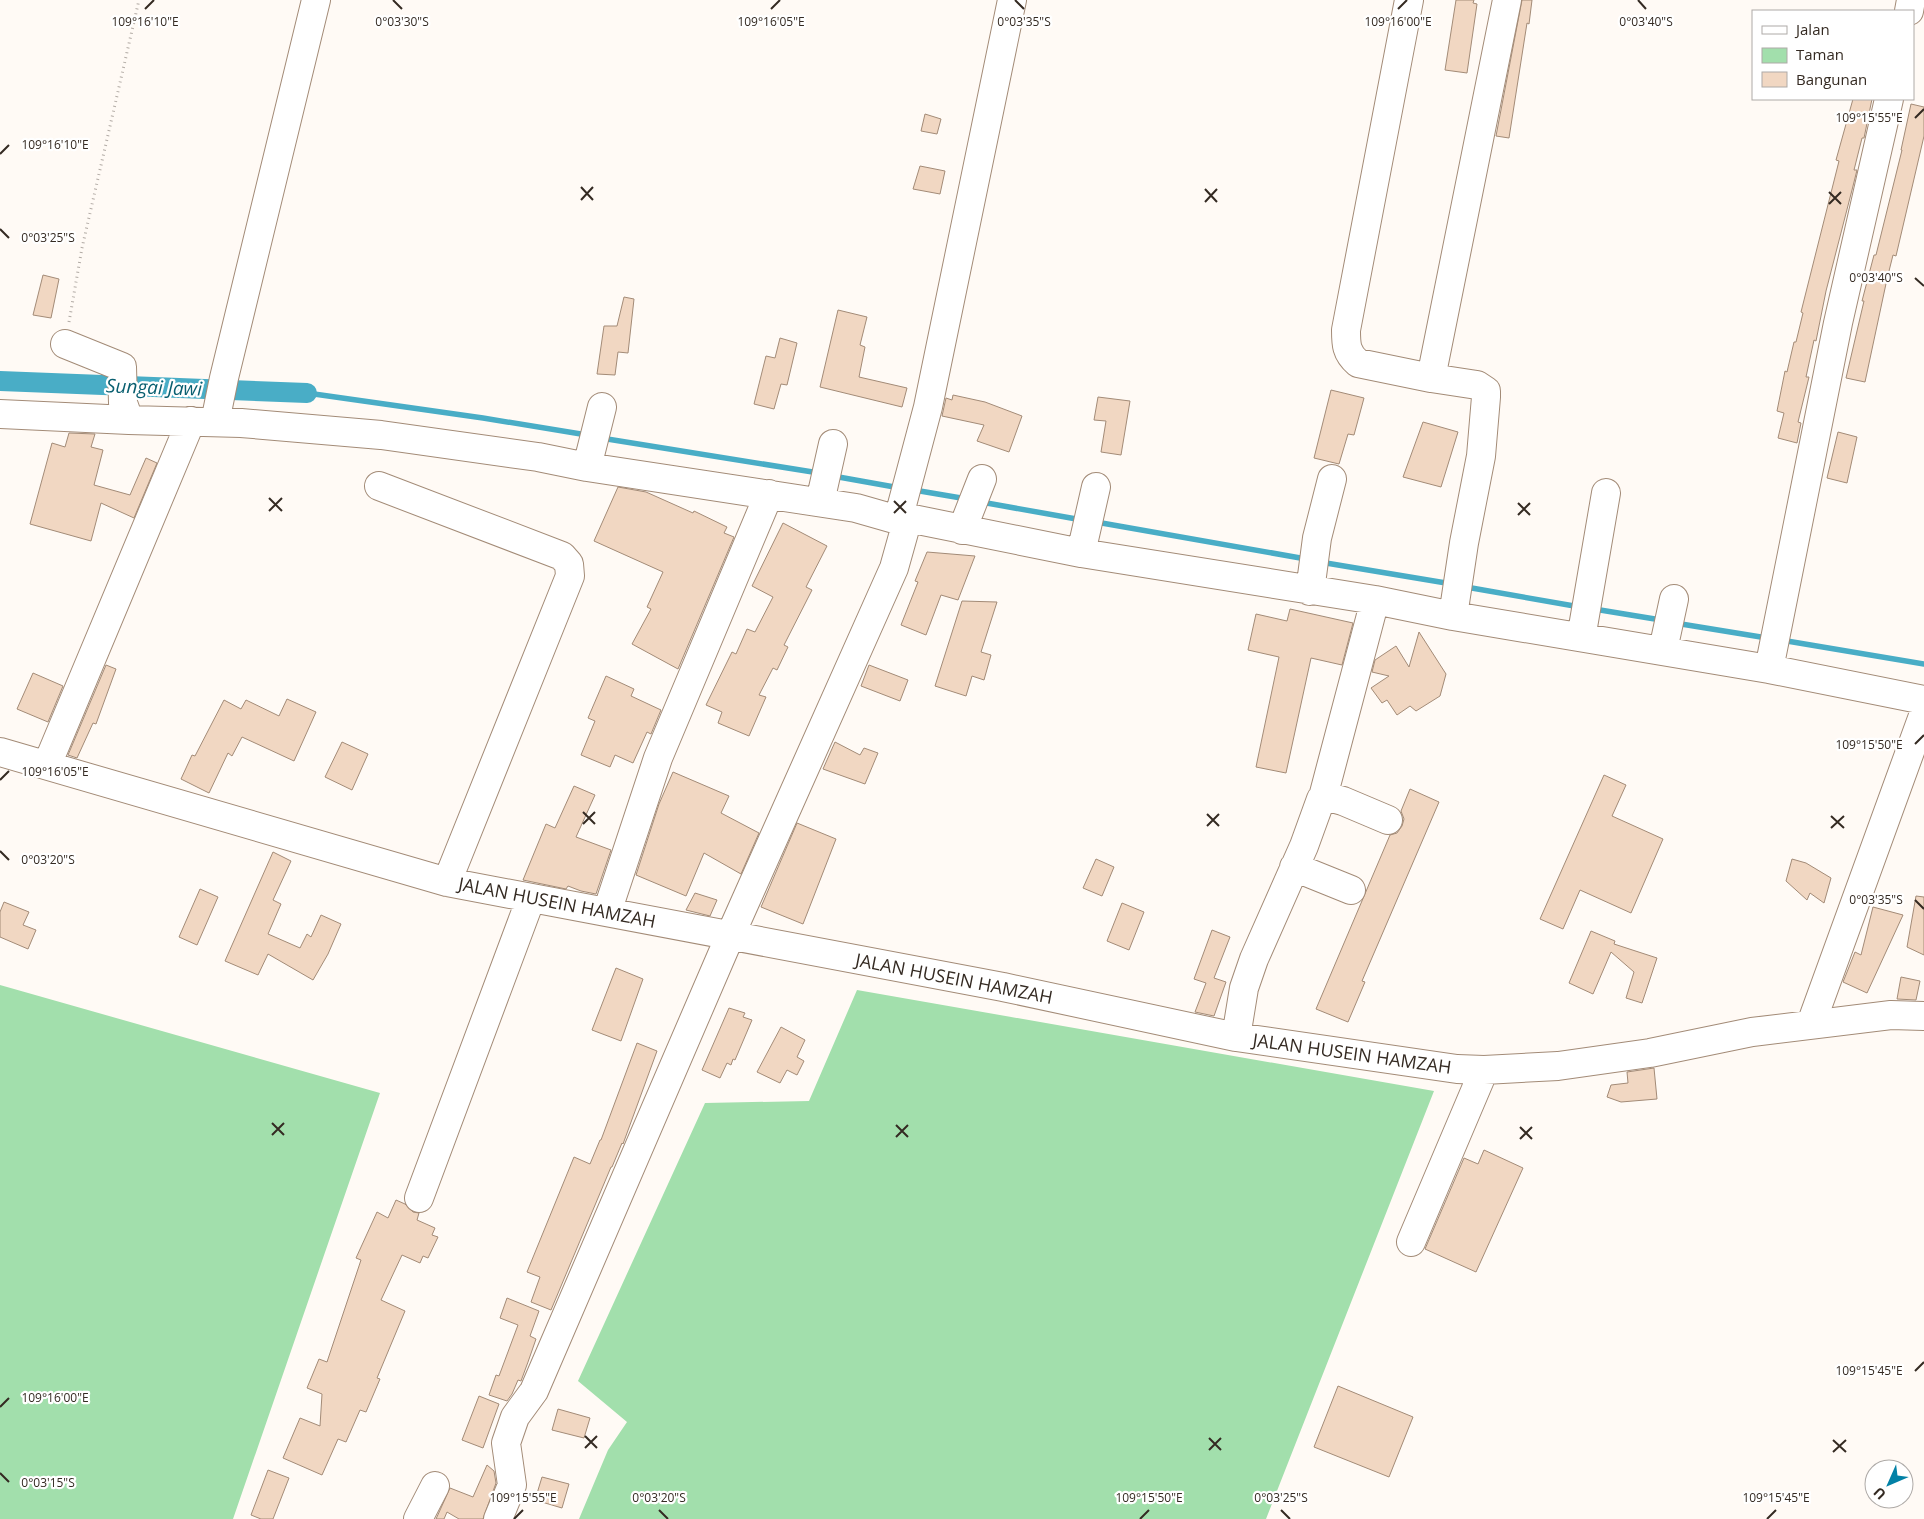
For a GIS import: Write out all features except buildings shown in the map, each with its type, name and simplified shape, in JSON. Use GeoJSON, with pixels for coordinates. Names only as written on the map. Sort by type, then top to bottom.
{"type":"FeatureCollection","features":[{"type":"Feature","properties":{"kind":"street"},"geometry":{"type":"LineString","coordinates":[[47,765],[208,419],[224,378],[316,0]]}},
{"type":"Feature","properties":{"kind":"street"},"geometry":{"type":"LineString","coordinates":[[498,1519],[512,1485],[506,1443],[515,1416],[534,1391],[730,936],[894,568],[911,475],[928,407],[1012,0]]}},
{"type":"Feature","properties":{"kind":"street"},"geometry":{"type":"LineString","coordinates":[[1409,0],[1346,330],[1346,344],[1351,357],[1358,363],[1477,385],[1486,391],[1481,456],[1464,543],[1463,562],[1454,608]]}},
{"type":"Feature","properties":{"kind":"street"},"geometry":{"type":"LineString","coordinates":[[1431,378],[1507,0]]}},
{"type":"Feature","properties":{"kind":"street"},"geometry":{"type":"LineString","coordinates":[[1770,668],[1838,323],[1889,100]]}},
{"type":"Feature","properties":{"kind":"street"},"geometry":{"type":"LineString","coordinates":[[65,344],[122,367],[126,412]]}},
{"type":"Feature","properties":{"kind":"street"},"geometry":{"type":"LineString","coordinates":[[0,414],[126,412],[381,435],[538,457],[588,462],[769,494],[821,496],[856,508],[1081,548],[1311,585],[1375,600],[1454,608],[1582,632],[1665,643],[1770,668],[1924,700]]}},
{"type":"Feature","properties":{"kind":"street"},"geometry":{"type":"LineString","coordinates":[[588,462],[600,413]]}},
{"type":"Feature","properties":{"kind":"street"},"geometry":{"type":"LineString","coordinates":[[821,496],[832,449]]}},
{"type":"Feature","properties":{"kind":"street"},"geometry":{"type":"LineString","coordinates":[[1311,585],[1317,538],[1332,479]]}},
{"type":"Feature","properties":{"kind":"street"},"geometry":{"type":"LineString","coordinates":[[380,486],[562,556],[569,564],[570,576],[447,882]]}},
{"type":"Feature","properties":{"kind":"street"},"geometry":{"type":"LineString","coordinates":[[964,527],[980,486]]}},
{"type":"Feature","properties":{"kind":"street"},"geometry":{"type":"LineString","coordinates":[[1081,548],[1094,493]]}},
{"type":"Feature","properties":{"kind":"street"},"geometry":{"type":"LineString","coordinates":[[1582,632],[1606,493]]}},
{"type":"Feature","properties":{"kind":"street"},"geometry":{"type":"LineString","coordinates":[[606,912],[658,758],[769,494]]}},
{"type":"Feature","properties":{"kind":"street"},"geometry":{"type":"LineString","coordinates":[[1236,1037],[1244,988],[1254,959],[1323,796],[1375,600]]}},
{"type":"Feature","properties":{"kind":"street"},"geometry":{"type":"LineString","coordinates":[[1665,643],[1674,600]]}},
{"type":"Feature","properties":{"kind":"street"},"geometry":{"type":"LineString","coordinates":[[1811,1024],[1924,713]]}},
{"type":"Feature","properties":{"kind":"street","name":"JALAN HUSEIN HAMZAH"},"geometry":{"type":"LineString","coordinates":[[0,752],[447,882],[1003,987],[1236,1037],[1458,1069],[1484,1070],[1558,1066],[1650,1053],[1752,1032],[1890,1015],[1924,1016]]}},
{"type":"Feature","properties":{"kind":"street"},"geometry":{"type":"LineString","coordinates":[[1323,796],[1343,801],[1388,820]]}},
{"type":"Feature","properties":{"kind":"street"},"geometry":{"type":"LineString","coordinates":[[1294,867],[1351,890]]}},
{"type":"Feature","properties":{"kind":"street"},"geometry":{"type":"LineString","coordinates":[[419,1198],[531,898]]}},
{"type":"Feature","properties":{"kind":"street"},"geometry":{"type":"LineString","coordinates":[[1411,1242],[1484,1070]]}},
{"type":"Feature","properties":{"kind":"street"},"geometry":{"type":"LineString","coordinates":[[418,1519],[435,1486]]}},
{"type":"Feature","properties":{"kind":"path"},"geometry":{"type":"LineString","coordinates":[[65,344],[82,248],[139,0]]}},
{"type":"Feature","properties":{"kind":"green space"},"geometry":{"type":"Polygon","coordinates":[[[0,985],[380,1093],[233,1519],[0,1519],[0,985]]]}},
{"type":"Feature","properties":{"kind":"green space"},"geometry":{"type":"Polygon","coordinates":[[[857,990],[1434,1091],[1266,1519],[579,1519],[608,1450],[627,1422],[578,1381],[705,1103],[809,1101],[857,990]]]}},
{"type":"Feature","properties":{"kind":"waterway","name":"Sungai Jawi"},"geometry":{"type":"LineString","coordinates":[[0,381],[307,393]]}},
{"type":"Feature","properties":{"kind":"waterway"},"geometry":{"type":"LineString","coordinates":[[307,393],[587,435]]}},
{"type":"Feature","properties":{"kind":"waterway"},"geometry":{"type":"LineString","coordinates":[[601,438],[819,473]]}},
{"type":"Feature","properties":{"kind":"waterway"},"geometry":{"type":"LineString","coordinates":[[833,476],[900,488]]}},
{"type":"Feature","properties":{"kind":"waterway"},"geometry":{"type":"LineString","coordinates":[[914,490],[967,499]]}},
{"type":"Feature","properties":{"kind":"waterway"},"geometry":{"type":"LineString","coordinates":[[981,502],[1082,520]]}},
{"type":"Feature","properties":{"kind":"waterway"},"geometry":{"type":"LineString","coordinates":[[1096,522],[1306,559]]}},
{"type":"Feature","properties":{"kind":"waterway"},"geometry":{"type":"LineString","coordinates":[[1320,562],[1452,584]]}},
{"type":"Feature","properties":{"kind":"waterway"},"geometry":{"type":"LineString","coordinates":[[1466,587],[1580,607]]}},
{"type":"Feature","properties":{"kind":"waterway"},"geometry":{"type":"LineString","coordinates":[[1594,609],[1661,620]]}},
{"type":"Feature","properties":{"kind":"waterway"},"geometry":{"type":"LineString","coordinates":[[1675,623],[1767,638]]}},
{"type":"Feature","properties":{"kind":"waterway"},"geometry":{"type":"LineString","coordinates":[[1781,640],[1924,664]]}}]}
